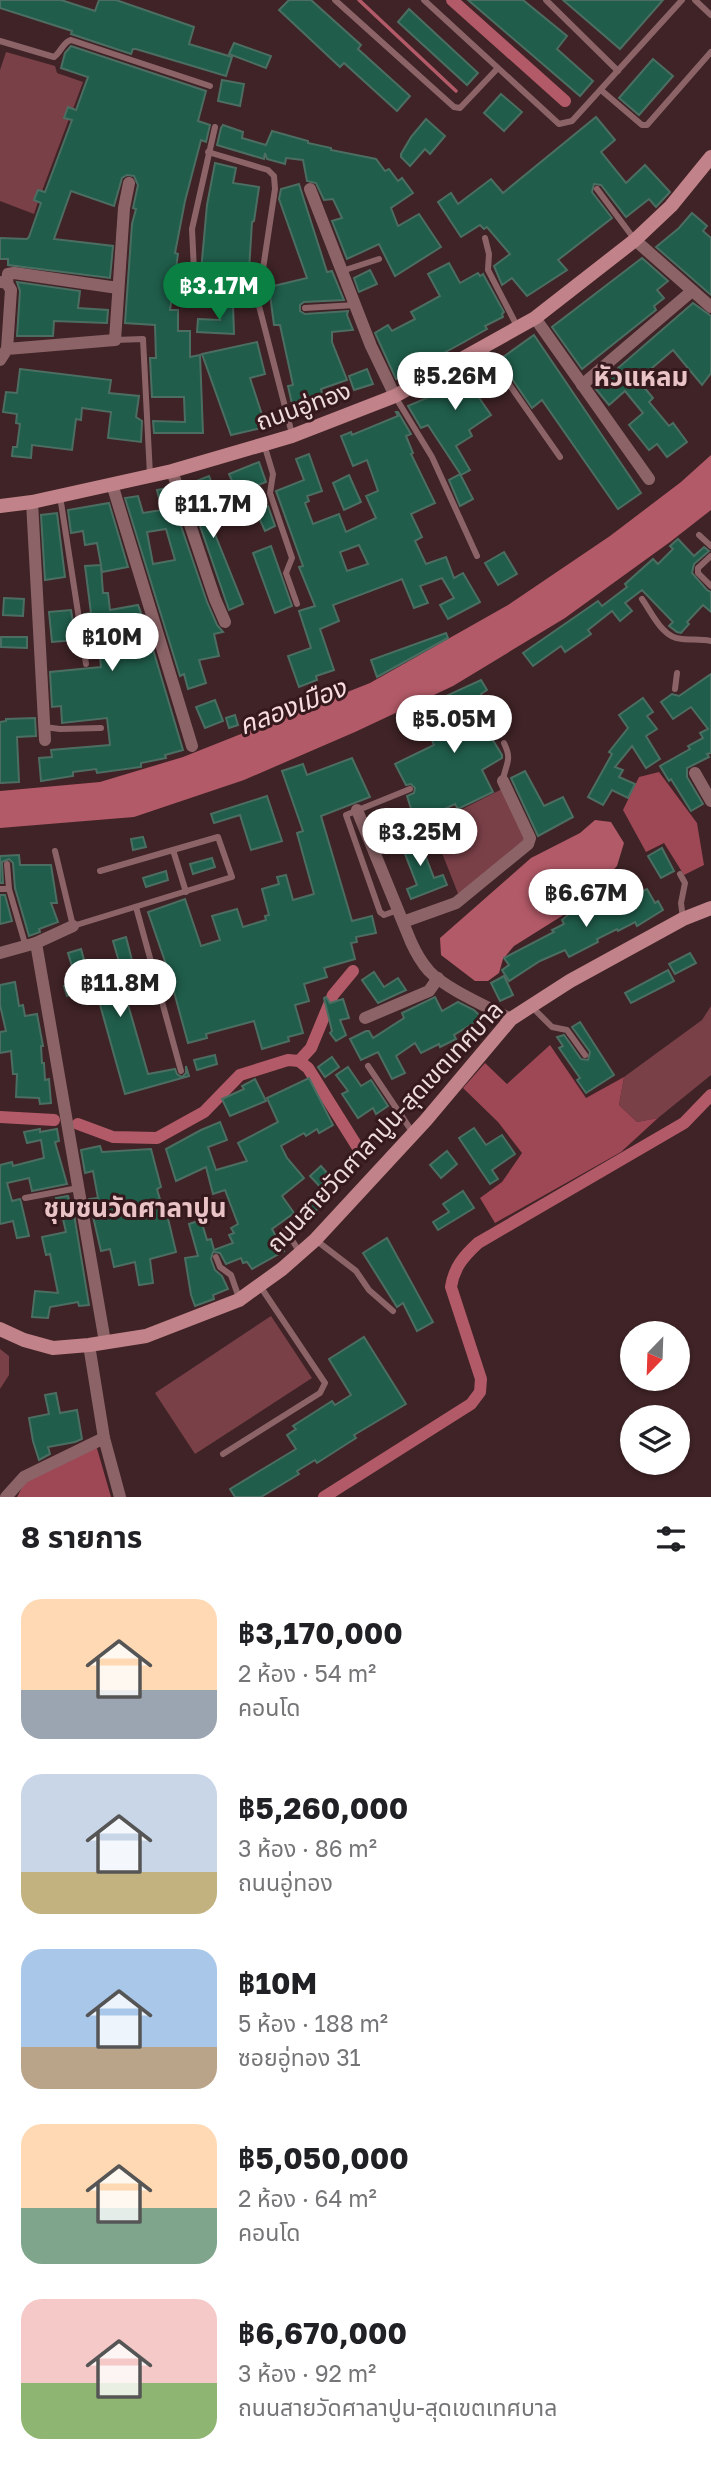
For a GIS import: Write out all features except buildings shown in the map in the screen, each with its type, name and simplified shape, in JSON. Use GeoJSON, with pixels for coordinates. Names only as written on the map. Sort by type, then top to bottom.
{"type":"FeatureCollection","features":[{"type":"Feature","properties":{"kind":"street","name":"ถนนอู่ทอง"},"geometry":{"type":"LineString","coordinates":[[0,506],[32,502],[172,471],[292,436],[395,396],[535,318],[635,240],[671,206],[711,157]]}},
{"type":"Feature","properties":{"kind":"street"},"geometry":{"type":"LineString","coordinates":[[118,288],[14,272],[8,274],[4,282],[11,290],[3,355],[116,340],[124,208],[130,183]]}},
{"type":"Feature","properties":{"kind":"street"},"geometry":{"type":"LineString","coordinates":[[310,189],[371,346],[395,396]]}},
{"type":"Feature","properties":{"kind":"street"},"geometry":{"type":"LineString","coordinates":[[635,240],[711,307]]}},
{"type":"Feature","properties":{"kind":"street"},"geometry":{"type":"LineString","coordinates":[[582,385],[692,291]]}},
{"type":"Feature","properties":{"kind":"street"},"geometry":{"type":"LineString","coordinates":[[535,318],[649,479]]}},
{"type":"Feature","properties":{"kind":"street"},"geometry":{"type":"LineString","coordinates":[[172,471],[225,622]]}},
{"type":"Feature","properties":{"kind":"street"},"geometry":{"type":"LineString","coordinates":[[111,484],[192,746]]}},
{"type":"Feature","properties":{"kind":"street"},"geometry":{"type":"LineString","coordinates":[[32,502],[45,734]]}},
{"type":"Feature","properties":{"kind":"street"},"geometry":{"type":"LineString","coordinates":[[695,773],[711,801]]}},
{"type":"Feature","properties":{"kind":"street"},"geometry":{"type":"LineString","coordinates":[[400,916],[456,903],[528,844],[530,838],[503,780]]}},
{"type":"Feature","properties":{"kind":"street"},"geometry":{"type":"LineString","coordinates":[[357,810],[420,960],[438,978],[511,1020]]}},
{"type":"Feature","properties":{"kind":"street","name":"ถนนสายวัดศาลาปูน-สุดเขตเทศบาล"},"geometry":{"type":"LineString","coordinates":[[0,1329],[24,1340],[53,1348],[89,1345],[146,1336],[239,1300],[315,1240],[414,1133],[511,1020],[570,981],[683,919],[711,908]]}},
{"type":"Feature","properties":{"kind":"street"},"geometry":{"type":"LineString","coordinates":[[0,953],[31,945],[73,926]]}},
{"type":"Feature","properties":{"kind":"street"},"geometry":{"type":"LineString","coordinates":[[31,945],[105,1342]]}},
{"type":"Feature","properties":{"kind":"street"},"geometry":{"type":"LineString","coordinates":[[365,1018],[387,1011],[429,991],[438,978]]}},
{"type":"Feature","properties":{"kind":"street"},"geometry":{"type":"LineString","coordinates":[[89,1345],[104,1438],[120,1497]]}},
{"type":"Feature","properties":{"kind":"street"},"geometry":{"type":"LineString","coordinates":[[6,1497],[24,1476],[104,1438]]}},
{"type":"Feature","properties":{"kind":"lane"},"geometry":{"type":"LineString","coordinates":[[335,0],[454,107],[460,108],[497,69]]}},
{"type":"Feature","properties":{"kind":"lane"},"geometry":{"type":"LineString","coordinates":[[424,0],[559,124],[572,121],[682,0]]}},
{"type":"Feature","properties":{"kind":"lane"},"geometry":{"type":"LineString","coordinates":[[546,0],[618,71]]}},
{"type":"Feature","properties":{"kind":"lane"},"geometry":{"type":"LineString","coordinates":[[695,0],[711,15]]}},
{"type":"Feature","properties":{"kind":"lane"},"geometry":{"type":"LineString","coordinates":[[0,41],[54,57],[67,41],[76,41],[210,86]]}},
{"type":"Feature","properties":{"kind":"lane"},"geometry":{"type":"LineString","coordinates":[[601,90],[642,125],[646,125],[711,52]]}},
{"type":"Feature","properties":{"kind":"lane"},"geometry":{"type":"LineString","coordinates":[[215,127],[192,229],[195,291],[204,295],[258,302]]}},
{"type":"Feature","properties":{"kind":"lane"},"geometry":{"type":"LineString","coordinates":[[208,152],[268,170],[274,176],[275,189],[258,302],[292,436]]}},
{"type":"Feature","properties":{"kind":"lane"},"geometry":{"type":"LineString","coordinates":[[597,189],[635,240]]}},
{"type":"Feature","properties":{"kind":"lane"},"geometry":{"type":"LineString","coordinates":[[485,238],[489,254],[488,270],[517,328]]}},
{"type":"Feature","properties":{"kind":"lane"},"geometry":{"type":"LineString","coordinates":[[342,271],[379,259]]}},
{"type":"Feature","properties":{"kind":"lane"},"geometry":{"type":"LineString","coordinates":[[305,308],[355,305]]}},
{"type":"Feature","properties":{"kind":"lane"},"geometry":{"type":"LineString","coordinates":[[116,340],[143,339],[150,475]]}},
{"type":"Feature","properties":{"kind":"lane"},"geometry":{"type":"LineString","coordinates":[[483,348],[560,457]]}},
{"type":"Feature","properties":{"kind":"lane"},"geometry":{"type":"LineString","coordinates":[[395,396],[432,457],[477,556]]}},
{"type":"Feature","properties":{"kind":"lane"},"geometry":{"type":"LineString","coordinates":[[264,444],[273,474],[270,493],[292,558],[286,573],[297,604]]}},
{"type":"Feature","properties":{"kind":"lane"},"geometry":{"type":"LineString","coordinates":[[60,496],[86,664]]}},
{"type":"Feature","properties":{"kind":"lane"},"geometry":{"type":"LineString","coordinates":[[699,535],[711,546]]}},
{"type":"Feature","properties":{"kind":"lane"},"geometry":{"type":"LineString","coordinates":[[711,556],[698,568],[698,573],[711,586]]}},
{"type":"Feature","properties":{"kind":"lane"},"geometry":{"type":"LineString","coordinates":[[642,599],[668,635],[680,639],[711,641]]}},
{"type":"Feature","properties":{"kind":"lane"},"geometry":{"type":"LineString","coordinates":[[675,689],[677,673]]}},
{"type":"Feature","properties":{"kind":"lane"},"geometry":{"type":"LineString","coordinates":[[45,734],[60,729],[101,728]]}},
{"type":"Feature","properties":{"kind":"lane"},"geometry":{"type":"LineString","coordinates":[[503,780],[509,755],[504,743]]}},
{"type":"Feature","properties":{"kind":"lane"},"geometry":{"type":"LineString","coordinates":[[357,810],[410,789]]}},
{"type":"Feature","properties":{"kind":"lane"},"geometry":{"type":"LineString","coordinates":[[55,850],[73,926],[232,877],[218,838],[100,871]]}},
{"type":"Feature","properties":{"kind":"lane"},"geometry":{"type":"LineString","coordinates":[[173,850],[186,892]]}},
{"type":"Feature","properties":{"kind":"lane"},"geometry":{"type":"LineString","coordinates":[[7,864],[9,889],[31,945]]}},
{"type":"Feature","properties":{"kind":"lane"},"geometry":{"type":"LineString","coordinates":[[680,874],[685,883],[681,903],[683,919]]}},
{"type":"Feature","properties":{"kind":"lane"},"geometry":{"type":"LineString","coordinates":[[0,889],[9,889]]}},
{"type":"Feature","properties":{"kind":"lane"},"geometry":{"type":"LineString","coordinates":[[136,907],[181,1071]]}},
{"type":"Feature","properties":{"kind":"lane"},"geometry":{"type":"LineString","coordinates":[[530,1006],[552,1027],[567,1030],[585,1055]]}},
{"type":"Feature","properties":{"kind":"lane"},"geometry":{"type":"LineString","coordinates":[[368,1066],[414,1133]]}},
{"type":"Feature","properties":{"kind":"lane"},"geometry":{"type":"LineString","coordinates":[[25,1198],[78,1188]]}},
{"type":"Feature","properties":{"kind":"lane"},"geometry":{"type":"LineString","coordinates":[[285,1229],[300,1253]]}},
{"type":"Feature","properties":{"kind":"lane"},"geometry":{"type":"LineString","coordinates":[[315,1240],[343,1259],[356,1271],[369,1290],[393,1311]]}},
{"type":"Feature","properties":{"kind":"lane"},"geometry":{"type":"LineString","coordinates":[[216,1257],[220,1268],[231,1275],[239,1300]]}},
{"type":"Feature","properties":{"kind":"lane"},"geometry":{"type":"LineString","coordinates":[[223,1454],[320,1393],[325,1383],[260,1286]]}},
{"type":"Feature","properties":{"kind":"shaded area"},"geometry":{"type":"Polygon","coordinates":[[[6,52],[55,66],[57,73],[83,82],[73,109],[68,107],[64,117],[69,119],[42,191],[38,190],[34,214],[0,201],[0,70],[6,52]]]}},
{"type":"Feature","properties":{"kind":"shaded area"},"geometry":{"type":"Polygon","coordinates":[[[711,455],[711,510],[565,618],[453,686],[244,780],[134,817],[0,828],[0,791],[100,782],[183,757],[370,683],[508,605],[610,536],[681,482],[711,455]]]}},
{"type":"Feature","properties":{"kind":"shaded area"},"geometry":{"type":"Polygon","coordinates":[[[659,772],[697,823],[704,865],[684,875],[664,843],[646,852],[623,810],[639,777],[659,772]]]}},
{"type":"Feature","properties":{"kind":"shaded area"},"geometry":{"type":"Polygon","coordinates":[[[502,789],[525,836],[524,842],[459,896],[431,825],[502,789]]]}},
{"type":"Feature","properties":{"kind":"shaded area"},"geometry":{"type":"Polygon","coordinates":[[[595,820],[611,822],[624,843],[617,866],[581,904],[514,946],[503,959],[499,973],[488,981],[475,981],[441,955],[440,938],[531,858],[580,833],[595,820]]]}},
{"type":"Feature","properties":{"kind":"shaded area"},"geometry":{"type":"Polygon","coordinates":[[[711,1006],[711,1075],[658,1118],[637,1122],[619,1105],[624,1077],[702,1020],[711,1006]]]}},
{"type":"Feature","properties":{"kind":"shaded area"},"geometry":{"type":"Polygon","coordinates":[[[550,1045],[586,1098],[624,1077],[619,1105],[637,1122],[658,1118],[621,1152],[495,1223],[480,1198],[502,1182],[522,1153],[498,1122],[463,1088],[485,1063],[507,1084],[550,1045]]]}},
{"type":"Feature","properties":{"kind":"shaded area"},"geometry":{"type":"Polygon","coordinates":[[[271,1316],[312,1378],[195,1454],[155,1393],[271,1316]]]}},
{"type":"Feature","properties":{"kind":"shaded area"},"geometry":{"type":"Polygon","coordinates":[[[0,1349],[9,1356],[9,1375],[0,1389],[0,1349]]]}},
{"type":"Feature","properties":{"kind":"shaded area"},"geometry":{"type":"Polygon","coordinates":[[[96,1445],[111,1497],[17,1497],[25,1482],[96,1445]]]}},
{"type":"Feature","properties":{"kind":"waterway"},"geometry":{"type":"LineString","coordinates":[[359,0],[456,91]]}},
{"type":"Feature","properties":{"kind":"waterway"},"geometry":{"type":"LineString","coordinates":[[452,0],[565,101]]}},
{"type":"Feature","properties":{"kind":"waterway"},"geometry":{"type":"LineString","coordinates":[[299,1061],[311,1048],[333,995],[353,971]]}},
{"type":"Feature","properties":{"kind":"waterway"},"geometry":{"type":"LineString","coordinates":[[78,1124],[113,1137],[157,1138],[204,1112],[240,1075],[288,1060],[299,1061],[308,1068],[360,1151]]}},
{"type":"Feature","properties":{"kind":"waterway"},"geometry":{"type":"LineString","coordinates":[[324,1497],[471,1404],[480,1392],[481,1379],[451,1287],[457,1268],[468,1253],[478,1243],[684,1123],[711,1095]]}},
{"type":"Feature","properties":{"kind":"waterway"},"geometry":{"type":"LineString","coordinates":[[0,1117],[54,1120]]}},
{"type":"Feature","properties":{"kind":"district","name":"หัวแหลม"},"geometry":{"type":"Point","coordinates":[641,376]}},
{"type":"Feature","properties":{"kind":"district","name":"ชุมชนวัดศาลาปูน"},"geometry":{"type":"Point","coordinates":[135,1207]}},
{"type":"Feature","properties":{"kind":"water label","name":"คลองเมือง"},"geometry":{"type":"Point","coordinates":[292,706]}}]}
